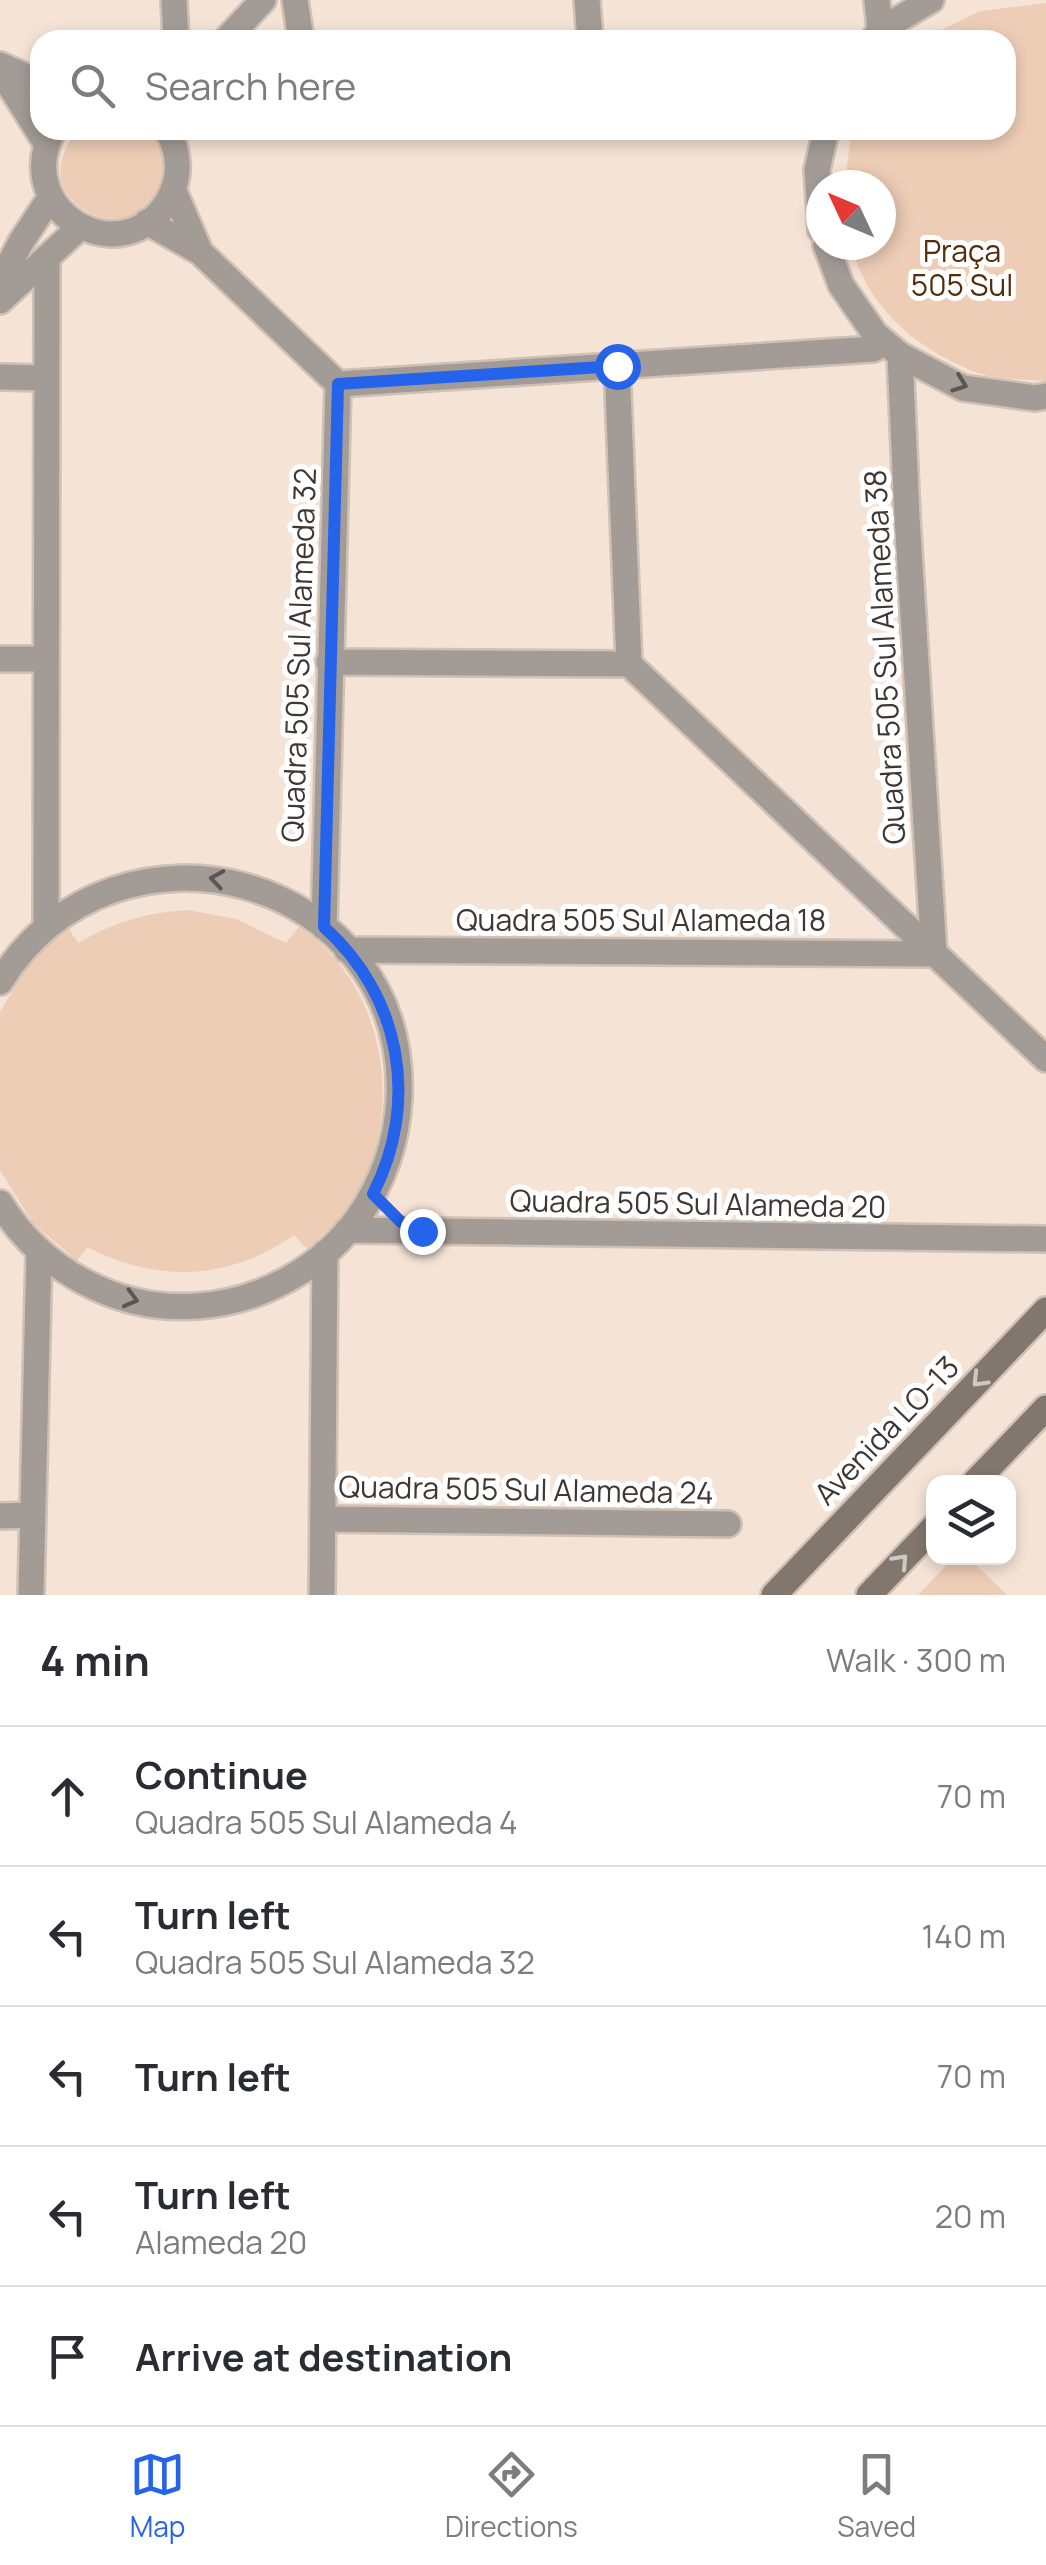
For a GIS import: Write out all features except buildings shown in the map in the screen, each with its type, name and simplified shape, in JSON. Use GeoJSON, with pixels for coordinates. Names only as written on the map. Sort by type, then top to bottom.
{"type":"FeatureCollection","features":[{"type":"Feature","properties":{"kind":"street"},"geometry":{"type":"LineString","coordinates":[[174,0],[176,30]]}},
{"type":"Feature","properties":{"kind":"street"},"geometry":{"type":"LineString","coordinates":[[235,30],[263,0]]}},
{"type":"Feature","properties":{"kind":"street"},"geometry":{"type":"LineString","coordinates":[[295,0],[300,30]]}},
{"type":"Feature","properties":{"kind":"street"},"geometry":{"type":"LineString","coordinates":[[587,0],[589,30]]}},
{"type":"Feature","properties":{"kind":"street"},"geometry":{"type":"LineString","coordinates":[[877,0],[877,30]]}},
{"type":"Feature","properties":{"kind":"street"},"geometry":{"type":"LineString","coordinates":[[885,30],[931,0]]}},
{"type":"Feature","properties":{"kind":"street"},"geometry":{"type":"LineString","coordinates":[[0,68],[30,79]]}},
{"type":"Feature","properties":{"kind":"street"},"geometry":{"type":"LineString","coordinates":[[0,68],[30,109]]}},
{"type":"Feature","properties":{"kind":"street"},"geometry":{"type":"LineString","coordinates":[[49,140],[42,171],[50,198],[58,210],[80,227],[108,234],[135,229],[158,213],[173,189],[178,162],[172,140]]}},
{"type":"Feature","properties":{"kind":"street"},"geometry":{"type":"LineString","coordinates":[[817,170],[824,140]]}},
{"type":"Feature","properties":{"kind":"street"},"geometry":{"type":"LineString","coordinates":[[173,189],[200,252]]}},
{"type":"Feature","properties":{"kind":"street"},"geometry":{"type":"LineString","coordinates":[[0,282],[10,242],[50,198]]}},
{"type":"Feature","properties":{"kind":"street"},"geometry":{"type":"LineString","coordinates":[[147,222],[200,252],[338,384],[874,349],[875,334]]}},
{"type":"Feature","properties":{"kind":"street"},"geometry":{"type":"LineString","coordinates":[[0,301],[80,227]]}},
{"type":"Feature","properties":{"kind":"street"},"geometry":{"type":"LineString","coordinates":[[46,928],[47,258]]}},
{"type":"Feature","properties":{"kind":"street"},"geometry":{"type":"LineString","coordinates":[[831,260],[840,285],[875,334],[900,355],[964,388],[1035,398],[1046,396]]}},
{"type":"Feature","properties":{"kind":"street","name":"Quadra 505 Sul Alameda 38"},"geometry":{"type":"LineString","coordinates":[[900,355],[906,517],[934,954]]}},
{"type":"Feature","properties":{"kind":"street"},"geometry":{"type":"LineString","coordinates":[[617,366],[629,664]]}},
{"type":"Feature","properties":{"kind":"street"},"geometry":{"type":"LineString","coordinates":[[0,377],[46,378]]}},
{"type":"Feature","properties":{"kind":"street","name":"Quadra 505 Sul Alameda 32"},"geometry":{"type":"LineString","coordinates":[[324,927],[338,384]]}},
{"type":"Feature","properties":{"kind":"street"},"geometry":{"type":"LineString","coordinates":[[0,659],[46,659]]}},
{"type":"Feature","properties":{"kind":"street"},"geometry":{"type":"LineString","coordinates":[[329,662],[629,664],[1046,1060]]}},
{"type":"Feature","properties":{"kind":"street"},"geometry":{"type":"LineString","coordinates":[[276,896],[310,879],[325,857]]}},
{"type":"Feature","properties":{"kind":"street"},"geometry":{"type":"LineString","coordinates":[[45,868],[64,886],[92,898]]}},
{"type":"Feature","properties":{"kind":"street"},"geometry":{"type":"LineString","coordinates":[[0,982],[11,952],[92,898],[140,881],[184,876],[227,880],[276,896],[324,927],[347,950],[372,985],[393,1036],[400,1089],[393,1143],[373,1194],[348,1230],[325,1253],[280,1284],[250,1296],[218,1304],[176,1306],[124,1298],[76,1278],[10,1231],[0,1203]]}},
{"type":"Feature","properties":{"kind":"street","name":"Quadra 505 Sul Alameda 18"},"geometry":{"type":"LineString","coordinates":[[347,950],[934,954]]}},
{"type":"Feature","properties":{"kind":"street"},"geometry":{"type":"LineString","coordinates":[[372,985],[383,962],[406,950]]}},
{"type":"Feature","properties":{"kind":"street"},"geometry":{"type":"LineString","coordinates":[[373,1194],[401,1222],[422,1231]]}},
{"type":"Feature","properties":{"kind":"street","name":"Quadra 505 Sul Alameda 20"},"geometry":{"type":"LineString","coordinates":[[348,1230],[1046,1240]]}},
{"type":"Feature","properties":{"kind":"street"},"geometry":{"type":"LineString","coordinates":[[31,1595],[39,1250]]}},
{"type":"Feature","properties":{"kind":"street"},"geometry":{"type":"LineString","coordinates":[[322,1595],[325,1253]]}},
{"type":"Feature","properties":{"kind":"street"},"geometry":{"type":"LineString","coordinates":[[37,1321],[54,1294],[76,1278]]}},
{"type":"Feature","properties":{"kind":"street"},"geometry":{"type":"LineString","coordinates":[[280,1284],[310,1300],[325,1320]]}},
{"type":"Feature","properties":{"kind":"street","name":"Avenida LO-13"},"geometry":{"type":"LineString","coordinates":[[774,1595],[1046,1310]]}},
{"type":"Feature","properties":{"kind":"street"},"geometry":{"type":"LineString","coordinates":[[982,1475],[1046,1408]]}},
{"type":"Feature","properties":{"kind":"street"},"geometry":{"type":"LineString","coordinates":[[0,1516],[32,1516]]}},
{"type":"Feature","properties":{"kind":"street","name":"Quadra 505 Sul Alameda 24"},"geometry":{"type":"LineString","coordinates":[[322,1519],[728,1524]]}},
{"type":"Feature","properties":{"kind":"street"},"geometry":{"type":"LineString","coordinates":[[869,1595],[926,1535]]}},
{"type":"Feature","properties":{"kind":"green space","name":"Praça 505 Sul"},"geometry":{"type":"Polygon","coordinates":[[[1046,3],[1046,381],[981,374],[938,354],[883,308],[869,289],[857,260],[896,260],[896,170],[847,170],[851,140],[1016,140],[1016,30],[941,30],[980,11],[1046,3]]]}},
{"type":"Feature","properties":{"kind":"green space"},"geometry":{"type":"Polygon","coordinates":[[[71,140],[160,140],[169,164],[168,177],[156,197],[141,211],[125,218],[107,218],[76,204],[66,191],[61,176],[63,155],[71,140]]]}},
{"type":"Feature","properties":{"kind":"green space"},"geometry":{"type":"Polygon","coordinates":[[[189,910],[236,919],[286,943],[299,927],[329,952],[353,983],[369,1018],[379,1055],[383,1094],[379,1132],[368,1170],[347,1211],[307,1249],[294,1235],[244,1261],[192,1272],[140,1267],[87,1247],[77,1261],[33,1223],[0,1170],[0,1012],[25,970],[51,941],[69,929],[78,943],[132,919],[189,910]]]}},
{"type":"Feature","properties":{"kind":"green space"},"geometry":{"type":"Polygon","coordinates":[[[946,1565],[976,1565],[1007,1595],[918,1595],[946,1565]]]}},
{"type":"Feature","properties":{"kind":"route"},"geometry":{"type":"LineString","coordinates":[[422,1231],[401,1222],[373,1194],[395,1133],[400,1089],[397,1057],[386,1015],[372,985],[354,958],[324,927],[338,384],[617,366]]}}]}
